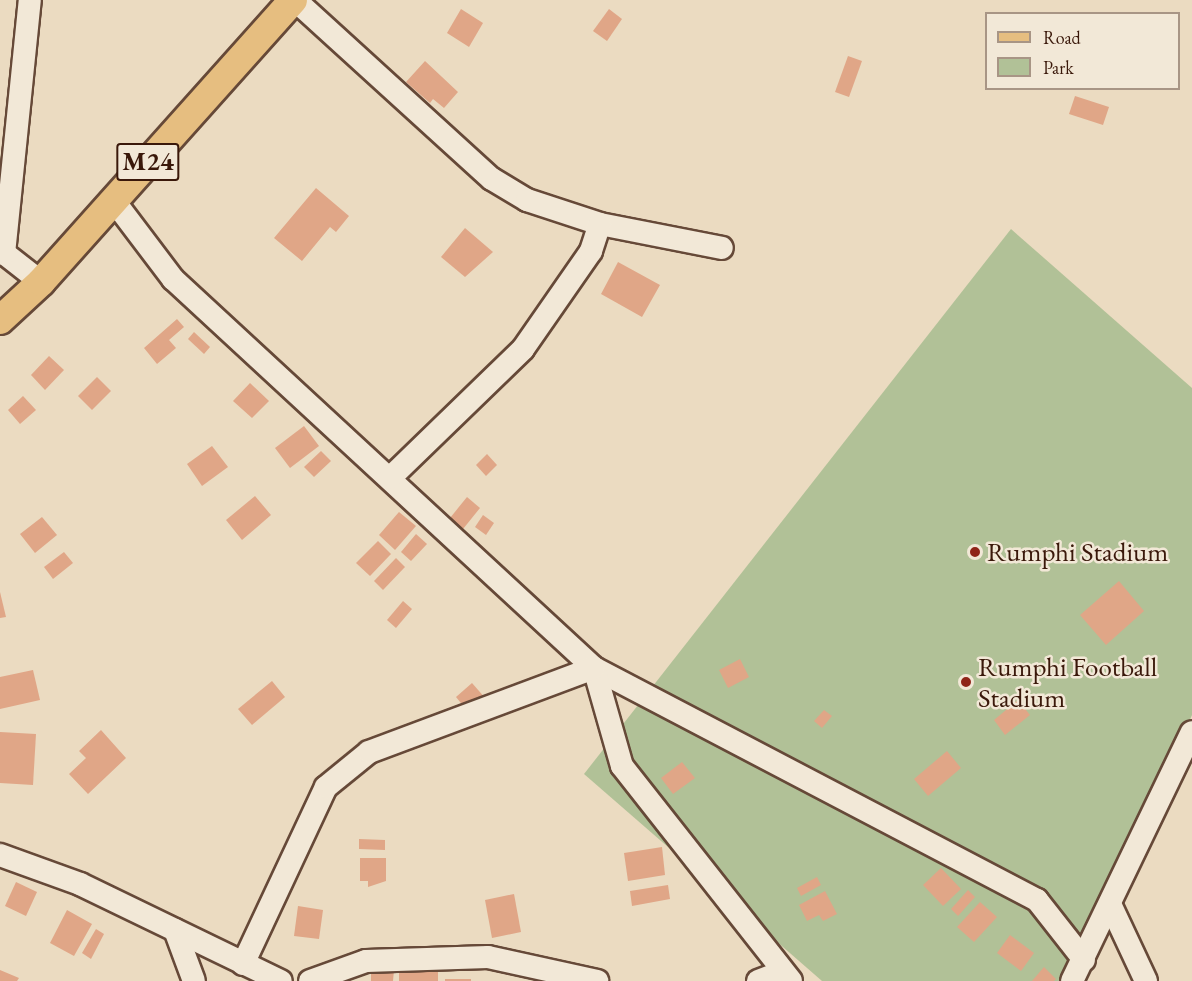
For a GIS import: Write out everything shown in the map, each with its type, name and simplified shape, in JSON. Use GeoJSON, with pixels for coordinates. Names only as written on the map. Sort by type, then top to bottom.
{"type":"FeatureCollection","features":[{"type":"Feature","properties":{"kind":"main road","name":"M24"},"geometry":{"type":"LineString","coordinates":[[0,320],[41,282],[294,0]]}},
{"type":"Feature","properties":{"kind":"street"},"geometry":{"type":"LineString","coordinates":[[30,0],[2,252],[41,282]]}},
{"type":"Feature","properties":{"kind":"street"},"geometry":{"type":"LineString","coordinates":[[294,0],[492,179],[527,200],[600,225],[722,248]]}},
{"type":"Feature","properties":{"kind":"street"},"geometry":{"type":"LineString","coordinates":[[114,201],[173,279],[594,668],[904,834],[1037,900],[1084,960]]}},
{"type":"Feature","properties":{"kind":"street"},"geometry":{"type":"LineString","coordinates":[[390,478],[523,349],[591,251],[600,225]]}},
{"type":"Feature","properties":{"kind":"street"},"geometry":{"type":"LineString","coordinates":[[243,963],[326,787],[369,752],[594,668]]}},
{"type":"Feature","properties":{"kind":"street"},"geometry":{"type":"LineString","coordinates":[[594,668],[622,766],[787,976],[758,981]]}},
{"type":"Feature","properties":{"kind":"street"},"geometry":{"type":"LineString","coordinates":[[1072,981],[1192,732]]}},
{"type":"Feature","properties":{"kind":"street"},"geometry":{"type":"LineString","coordinates":[[0,855],[53,873],[281,981]]}},
{"type":"Feature","properties":{"kind":"street"},"geometry":{"type":"LineString","coordinates":[[1110,904],[1146,981]]}},
{"type":"Feature","properties":{"kind":"street"},"geometry":{"type":"LineString","coordinates":[[175,930],[195,981]]}},
{"type":"Feature","properties":{"kind":"street"},"geometry":{"type":"LineString","coordinates":[[310,981],[366,961],[488,957],[597,981]]}},
{"type":"Feature","properties":{"kind":"green space","name":"Rumphi Stadium"},"geometry":{"type":"Polygon","coordinates":[[[1011,229],[1192,388],[1192,715],[1073,981],[822,981],[584,774],[1011,229]]]}},
{"type":"Feature","properties":{"kind":"building"},"geometry":{"type":"Polygon","coordinates":[[[461,9],[483,23],[469,47],[447,33],[461,9]]]}},
{"type":"Feature","properties":{"kind":"building"},"geometry":{"type":"Polygon","coordinates":[[[609,9],[622,19],[607,41],[593,31],[609,9]]]}},
{"type":"Feature","properties":{"kind":"building"},"geometry":{"type":"Polygon","coordinates":[[[848,56],[862,61],[849,97],[835,92],[848,56]]]}},
{"type":"Feature","properties":{"kind":"building"},"geometry":{"type":"Polygon","coordinates":[[[425,61],[458,92],[444,108],[433,99],[430,103],[406,82],[425,61]]]}},
{"type":"Feature","properties":{"kind":"building"},"geometry":{"type":"Polygon","coordinates":[[[1075,96],[1109,107],[1103,125],[1069,114],[1075,96]]]}},
{"type":"Feature","properties":{"kind":"building"},"geometry":{"type":"Polygon","coordinates":[[[316,188],[349,216],[336,232],[330,227],[302,261],[274,238],[316,188]]]}},
{"type":"Feature","properties":{"kind":"building"},"geometry":{"type":"Polygon","coordinates":[[[465,228],[493,252],[465,277],[441,257],[465,228]]]}},
{"type":"Feature","properties":{"kind":"building"},"geometry":{"type":"Polygon","coordinates":[[[618,262],[660,285],[642,317],[601,294],[618,262]]]}},
{"type":"Feature","properties":{"kind":"building"},"geometry":{"type":"Polygon","coordinates":[[[177,319],[184,327],[169,340],[176,348],[157,364],[144,348],[177,319]]]}},
{"type":"Feature","properties":{"kind":"building"},"geometry":{"type":"Polygon","coordinates":[[[194,332],[210,347],[204,354],[188,339],[194,332]]]}},
{"type":"Feature","properties":{"kind":"building"},"geometry":{"type":"Polygon","coordinates":[[[49,356],[64,370],[45,390],[31,375],[49,356]]]}},
{"type":"Feature","properties":{"kind":"building"},"geometry":{"type":"Polygon","coordinates":[[[97,377],[111,391],[92,410],[78,396],[97,377]]]}},
{"type":"Feature","properties":{"kind":"building"},"geometry":{"type":"Polygon","coordinates":[[[250,383],[269,401],[252,418],[233,401],[250,383]]]}},
{"type":"Feature","properties":{"kind":"building"},"geometry":{"type":"Polygon","coordinates":[[[23,396],[36,410],[20,424],[8,410],[23,396]]]}},
{"type":"Feature","properties":{"kind":"building"},"geometry":{"type":"Polygon","coordinates":[[[304,426],[319,446],[290,468],[275,448],[304,426]]]}},
{"type":"Feature","properties":{"kind":"building"},"geometry":{"type":"Polygon","coordinates":[[[212,446],[228,467],[202,486],[187,464],[212,446]]]}},
{"type":"Feature","properties":{"kind":"building"},"geometry":{"type":"Polygon","coordinates":[[[321,451],[331,461],[314,477],[304,467],[321,451]]]}},
{"type":"Feature","properties":{"kind":"building"},"geometry":{"type":"Polygon","coordinates":[[[487,454],[497,465],[486,476],[476,465],[487,454]]]}},
{"type":"Feature","properties":{"kind":"building"},"geometry":{"type":"Polygon","coordinates":[[[255,496],[271,515],[242,540],[226,520],[255,496]]]}},
{"type":"Feature","properties":{"kind":"building"},"geometry":{"type":"Polygon","coordinates":[[[467,497],[480,508],[463,529],[450,518],[467,497]]]}},
{"type":"Feature","properties":{"kind":"building"},"geometry":{"type":"Polygon","coordinates":[[[399,512],[416,526],[395,550],[379,535],[399,512]]]}},
{"type":"Feature","properties":{"kind":"building"},"geometry":{"type":"Polygon","coordinates":[[[483,515],[494,523],[486,535],[475,527],[483,515]]]}},
{"type":"Feature","properties":{"kind":"building"},"geometry":{"type":"Polygon","coordinates":[[[42,517],[57,535],[35,553],[20,534],[42,517]]]}},
{"type":"Feature","properties":{"kind":"building"},"geometry":{"type":"Polygon","coordinates":[[[416,534],[427,544],[411,561],[401,552],[416,534]]]}},
{"type":"Feature","properties":{"kind":"building"},"geometry":{"type":"Polygon","coordinates":[[[378,541],[391,554],[370,576],[356,563],[378,541]]]}},
{"type":"Feature","properties":{"kind":"building"},"geometry":{"type":"Polygon","coordinates":[[[64,552],[73,563],[53,579],[44,567],[64,552]]]}},
{"type":"Feature","properties":{"kind":"building"},"geometry":{"type":"Polygon","coordinates":[[[396,558],[405,567],[383,590],[374,581],[396,558]]]}},
{"type":"Feature","properties":{"kind":"building"},"geometry":{"type":"Polygon","coordinates":[[[1119,581],[1144,611],[1106,645],[1080,615],[1119,581]]]}},
{"type":"Feature","properties":{"kind":"building"},"geometry":{"type":"Polygon","coordinates":[[[0,592],[6,617],[0,618],[0,592]]]}},
{"type":"Feature","properties":{"kind":"building"},"geometry":{"type":"Polygon","coordinates":[[[403,601],[412,609],[396,628],[387,620],[403,601]]]}},
{"type":"Feature","properties":{"kind":"building"},"geometry":{"type":"Polygon","coordinates":[[[740,659],[749,677],[728,688],[719,670],[740,659]]]}},
{"type":"Feature","properties":{"kind":"building"},"geometry":{"type":"Polygon","coordinates":[[[33,670],[40,700],[0,709],[0,677],[33,670]]]}},
{"type":"Feature","properties":{"kind":"building"},"geometry":{"type":"Polygon","coordinates":[[[272,681],[285,697],[252,725],[238,709],[272,681]]]}},
{"type":"Feature","properties":{"kind":"building"},"geometry":{"type":"Polygon","coordinates":[[[472,683],[486,699],[469,713],[456,697],[472,683]]]}},
{"type":"Feature","properties":{"kind":"building"},"geometry":{"type":"Polygon","coordinates":[[[1018,700],[1030,715],[1005,735],[994,720],[1018,700]]]}},
{"type":"Feature","properties":{"kind":"building"},"geometry":{"type":"Polygon","coordinates":[[[824,710],[832,716],[822,728],[814,721],[824,710]]]}},
{"type":"Feature","properties":{"kind":"building"},"geometry":{"type":"Polygon","coordinates":[[[101,730],[126,758],[88,794],[69,774],[86,758],[79,751],[101,730]]]}},
{"type":"Feature","properties":{"kind":"building"},"geometry":{"type":"Polygon","coordinates":[[[0,732],[36,734],[33,785],[0,783],[0,732]]]}},
{"type":"Feature","properties":{"kind":"building"},"geometry":{"type":"Polygon","coordinates":[[[947,751],[961,768],[928,796],[914,779],[947,751]]]}},
{"type":"Feature","properties":{"kind":"building"},"geometry":{"type":"Polygon","coordinates":[[[682,762],[695,778],[673,794],[661,778],[682,762]]]}},
{"type":"Feature","properties":{"kind":"building"},"geometry":{"type":"Polygon","coordinates":[[[359,839],[385,840],[385,850],[359,849],[359,839]]]}},
{"type":"Feature","properties":{"kind":"building"},"geometry":{"type":"Polygon","coordinates":[[[662,847],[665,875],[628,881],[624,853],[662,847]]]}},
{"type":"Feature","properties":{"kind":"building"},"geometry":{"type":"Polygon","coordinates":[[[360,858],[386,858],[386,881],[368,887],[368,881],[360,881],[360,858]]]}},
{"type":"Feature","properties":{"kind":"building"},"geometry":{"type":"Polygon","coordinates":[[[941,868],[961,889],[943,906],[923,885],[941,868]]]}},
{"type":"Feature","properties":{"kind":"building"},"geometry":{"type":"Polygon","coordinates":[[[817,877],[821,885],[801,896],[797,888],[817,877]]]}},
{"type":"Feature","properties":{"kind":"building"},"geometry":{"type":"Polygon","coordinates":[[[16,882],[37,892],[26,916],[5,906],[16,882]]]}},
{"type":"Feature","properties":{"kind":"building"},"geometry":{"type":"Polygon","coordinates":[[[668,885],[670,899],[632,906],[630,891],[668,885]]]}},
{"type":"Feature","properties":{"kind":"building"},"geometry":{"type":"Polygon","coordinates":[[[968,890],[975,897],[958,916],[951,909],[968,890]]]}},
{"type":"Feature","properties":{"kind":"building"},"geometry":{"type":"Polygon","coordinates":[[[825,891],[837,914],[823,921],[819,915],[807,921],[799,905],[825,891]]]}},
{"type":"Feature","properties":{"kind":"building"},"geometry":{"type":"Polygon","coordinates":[[[514,894],[521,932],[492,938],[485,900],[514,894]]]}},
{"type":"Feature","properties":{"kind":"building"},"geometry":{"type":"Polygon","coordinates":[[[980,902],[997,917],[974,942],[957,927],[980,902]]]}},
{"type":"Feature","properties":{"kind":"building"},"geometry":{"type":"Polygon","coordinates":[[[298,906],[323,910],[319,939],[294,936],[298,906]]]}},
{"type":"Feature","properties":{"kind":"building"},"geometry":{"type":"Polygon","coordinates":[[[67,910],[92,924],[74,956],[50,943],[67,910]]]}},
{"type":"Feature","properties":{"kind":"building"},"geometry":{"type":"Polygon","coordinates":[[[96,929],[104,934],[91,959],[82,953],[96,929]]]}},
{"type":"Feature","properties":{"kind":"building"},"geometry":{"type":"Polygon","coordinates":[[[1010,935],[1034,953],[1021,971],[997,953],[1010,935]]]}},
{"type":"Feature","properties":{"kind":"building"},"geometry":{"type":"Polygon","coordinates":[[[399,966],[438,966],[438,981],[399,981],[399,966]]]}},
{"type":"Feature","properties":{"kind":"building"},"geometry":{"type":"Polygon","coordinates":[[[1044,967],[1056,979],[1054,981],[1032,981],[1044,967]]]}},
{"type":"Feature","properties":{"kind":"building"},"geometry":{"type":"Polygon","coordinates":[[[371,968],[394,970],[393,981],[371,981],[371,968]]]}},
{"type":"Feature","properties":{"kind":"building"},"geometry":{"type":"Polygon","coordinates":[[[0,970],[19,978],[17,981],[0,981],[0,970]]]}},
{"type":"Feature","properties":{"kind":"building"},"geometry":{"type":"Polygon","coordinates":[[[445,979],[471,979],[471,981],[445,981],[445,979]]]}},
{"type":"Feature","properties":{"kind":"place","name":"Rumphi Stadium"},"geometry":{"type":"Point","coordinates":[975,552]}},
{"type":"Feature","properties":{"kind":"place","name":"Rumphi Football Stadium"},"geometry":{"type":"Point","coordinates":[966,682]}}]}
